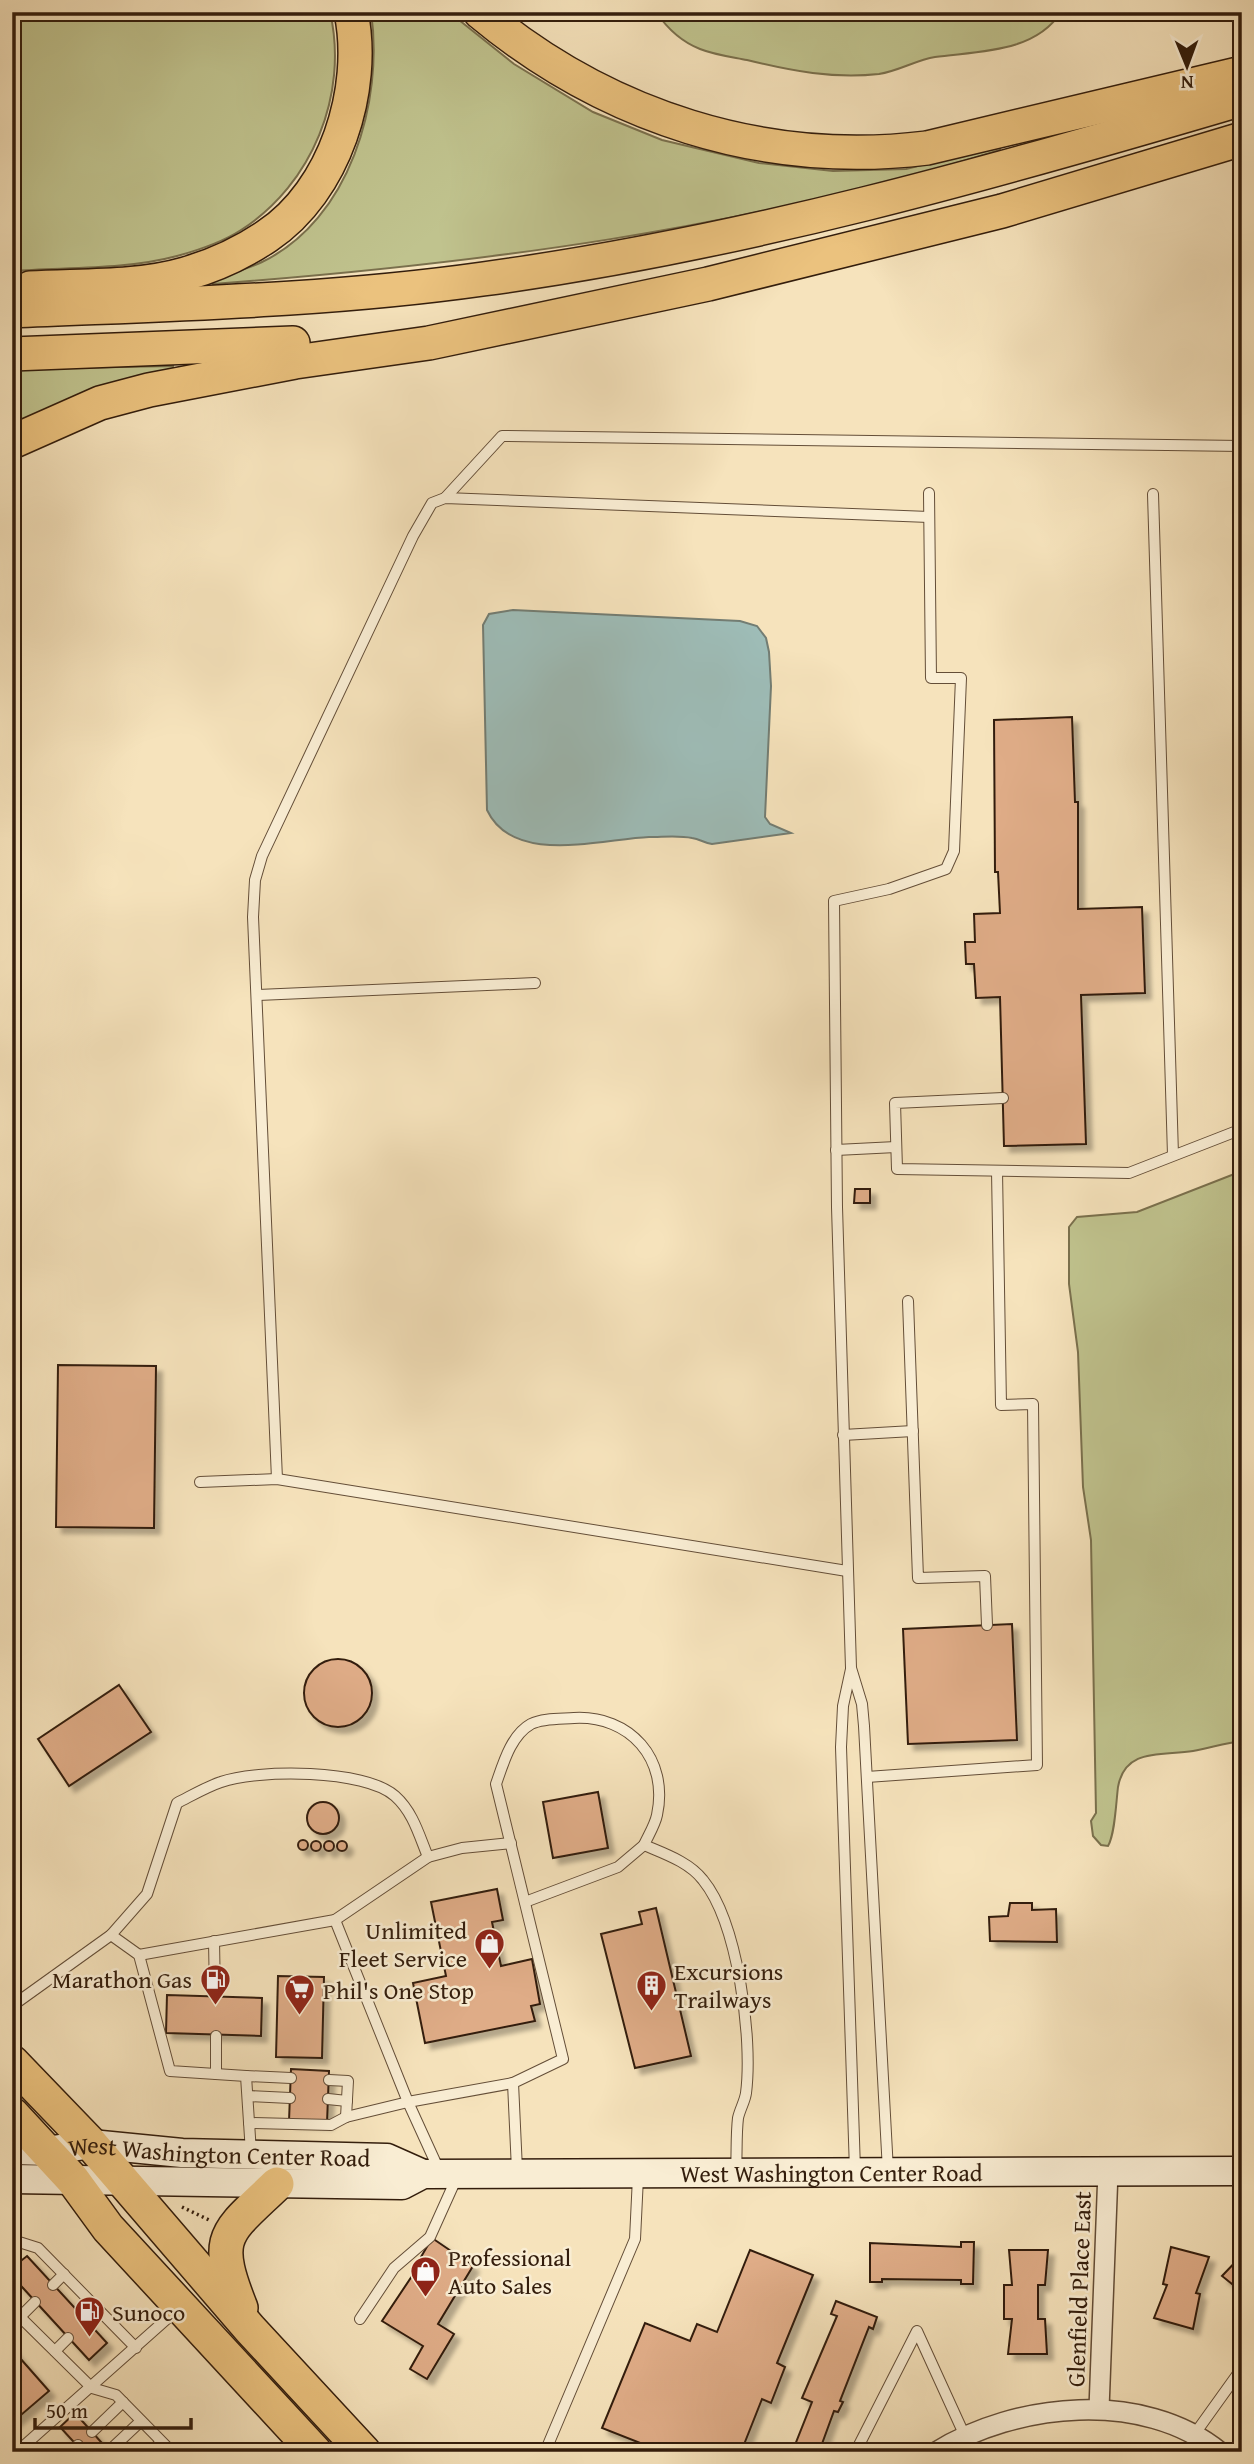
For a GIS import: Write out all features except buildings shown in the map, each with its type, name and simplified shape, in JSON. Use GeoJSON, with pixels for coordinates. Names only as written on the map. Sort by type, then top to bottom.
{"type":"FeatureCollection","features":[{"type":"Feature","properties":{"kind":"highway"},"geometry":{"type":"LineString","coordinates":[[12,289],[143,281],[182,275],[212,265],[269,235],[317,183],[350,110],[356,56],[351,12]]}},
{"type":"Feature","properties":{"kind":"highway"},"geometry":{"type":"LineString","coordinates":[[480,12],[541,59],[604,95],[660,120],[712,135],[788,149],[835,153],[881,154],[927,148],[1242,73]]}},
{"type":"Feature","properties":{"kind":"highway"},"geometry":{"type":"LineString","coordinates":[[12,311],[267,299],[481,279],[583,264],[841,212],[1009,168],[1242,99]]}},
{"type":"Feature","properties":{"kind":"highway"},"geometry":{"type":"LineString","coordinates":[[12,442],[100,403],[162,387],[429,343],[708,284],[1002,211],[1242,139]]}},
{"type":"Feature","properties":{"kind":"highway"},"geometry":{"type":"LineString","coordinates":[[12,355],[248,347],[359,338],[601,305]]}},
{"type":"Feature","properties":{"kind":"highway"},"geometry":{"type":"LineString","coordinates":[[12,2063],[91,2144],[250,2329],[364,2452]]}},
{"type":"Feature","properties":{"kind":"highway"},"geometry":{"type":"LineString","coordinates":[[12,2114],[73,2180],[108,2228],[315,2452]]}},
{"type":"Feature","properties":{"kind":"highway"},"geometry":{"type":"LineString","coordinates":[[250,2329],[229,2278],[224,2249],[236,2221],[277,2185]]}},
{"type":"Feature","properties":{"kind":"main road","name":"West Washington Center Road"},"geometry":{"type":"LineString","coordinates":[[12,2150],[47,2151],[91,2144],[182,2153],[387,2158],[441,2174]]}},
{"type":"Feature","properties":{"kind":"main road","name":"West Washington Center Road"},"geometry":{"type":"LineString","coordinates":[[12,2179],[402,2185],[441,2174],[1242,2171]]}},
{"type":"Feature","properties":{"kind":"street","name":"Glenfield Place East"},"geometry":{"type":"LineString","coordinates":[[1100,2409],[1108,2171]]}},
{"type":"Feature","properties":{"kind":"street"},"geometry":{"type":"LineString","coordinates":[[936,2452],[964,2434],[1015,2417],[1060,2409],[1100,2409],[1156,2420],[1194,2435],[1220,2452]]}},
{"type":"Feature","properties":{"kind":"lane"},"geometry":{"type":"LineString","coordinates":[[445,498],[502,436],[1242,446]]}},
{"type":"Feature","properties":{"kind":"lane"},"geometry":{"type":"LineString","coordinates":[[855,2171],[841,1747],[843,1706],[851,1668],[836,1150],[834,901],[890,889],[946,869],[954,851],[961,678],[931,678],[929,493]]}},
{"type":"Feature","properties":{"kind":"lane"},"geometry":{"type":"LineString","coordinates":[[1153,494],[1173,1155]]}},
{"type":"Feature","properties":{"kind":"lane"},"geometry":{"type":"LineString","coordinates":[[277,1479],[253,917],[255,880],[262,856],[413,536],[432,503],[445,498],[929,517]]}},
{"type":"Feature","properties":{"kind":"lane"},"geometry":{"type":"LineString","coordinates":[[258,995],[535,983]]}},
{"type":"Feature","properties":{"kind":"lane"},"geometry":{"type":"LineString","coordinates":[[1003,1098],[895,1102],[897,1169],[1129,1173],[1242,1129]]}},
{"type":"Feature","properties":{"kind":"lane"},"geometry":{"type":"LineString","coordinates":[[836,1150],[896,1147]]}},
{"type":"Feature","properties":{"kind":"lane"},"geometry":{"type":"LineString","coordinates":[[867,1777],[1037,1765],[1033,1404],[1001,1405],[997,1171]]}},
{"type":"Feature","properties":{"kind":"lane"},"geometry":{"type":"LineString","coordinates":[[908,1301],[918,1578],[985,1576],[987,1625]]}},
{"type":"Feature","properties":{"kind":"lane"},"geometry":{"type":"LineString","coordinates":[[843,1435],[913,1431]]}},
{"type":"Feature","properties":{"kind":"lane"},"geometry":{"type":"LineString","coordinates":[[200,1482],[277,1479],[847,1571]]}},
{"type":"Feature","properties":{"kind":"lane"},"geometry":{"type":"LineString","coordinates":[[851,1668],[862,1704],[888,2171]]}},
{"type":"Feature","properties":{"kind":"lane"},"geometry":{"type":"LineString","coordinates":[[249,2123],[331,2125],[346,2117],[408,2102],[513,2083],[563,2059],[496,1784],[508,1750],[531,1724],[556,1719],[593,1717],[621,1726],[644,1744],[655,1764],[659,1787],[657,1816],[644,1845],[618,1867],[525,1902]]}},
{"type":"Feature","properties":{"kind":"lane"},"geometry":{"type":"LineString","coordinates":[[12,2006],[111,1935],[147,1894],[177,1803],[223,1781],[337,1774],[370,1782],[394,1794],[411,1814],[428,1857]]}},
{"type":"Feature","properties":{"kind":"lane"},"geometry":{"type":"LineString","coordinates":[[139,1955],[335,1920],[428,1857],[462,1848],[511,1843]]}},
{"type":"Feature","properties":{"kind":"lane"},"geometry":{"type":"LineString","coordinates":[[644,1845],[682,1861],[703,1880],[717,1902],[727,1932],[743,1995],[748,2054],[746,2095],[738,2118],[736,2172]]}},
{"type":"Feature","properties":{"kind":"lane"},"geometry":{"type":"LineString","coordinates":[[335,1920],[408,2102],[441,2174],[430,2237],[394,2267],[360,2319]]}},
{"type":"Feature","properties":{"kind":"lane"},"geometry":{"type":"LineString","coordinates":[[111,1935],[139,1955],[170,2071],[291,2078]]}},
{"type":"Feature","properties":{"kind":"lane"},"geometry":{"type":"LineString","coordinates":[[214,1941],[215,1996]]}},
{"type":"Feature","properties":{"kind":"lane"},"geometry":{"type":"LineString","coordinates":[[216,2036],[216,2074]]}},
{"type":"Feature","properties":{"kind":"lane"},"geometry":{"type":"LineString","coordinates":[[246,2076],[251,2155]]}},
{"type":"Feature","properties":{"kind":"lane"},"geometry":{"type":"LineString","coordinates":[[329,2080],[348,2081],[346,2117]]}},
{"type":"Feature","properties":{"kind":"lane"},"geometry":{"type":"LineString","coordinates":[[513,2083],[517,2173]]}},
{"type":"Feature","properties":{"kind":"lane"},"geometry":{"type":"LineString","coordinates":[[248,2096],[290,2098]]}},
{"type":"Feature","properties":{"kind":"lane"},"geometry":{"type":"LineString","coordinates":[[328,2099],[347,2101]]}},
{"type":"Feature","properties":{"kind":"lane"},"geometry":{"type":"LineString","coordinates":[[545,2452],[635,2239],[638,2173]]}},
{"type":"Feature","properties":{"kind":"lane"},"geometry":{"type":"LineString","coordinates":[[12,2249],[19,2242],[38,2248],[136,2348]]}},
{"type":"Feature","properties":{"kind":"lane"},"geometry":{"type":"LineString","coordinates":[[53,2285],[64,2274]]}},
{"type":"Feature","properties":{"kind":"lane"},"geometry":{"type":"LineString","coordinates":[[36,2302],[16,2313],[92,2388],[116,2395],[172,2452]]}},
{"type":"Feature","properties":{"kind":"lane"},"geometry":{"type":"LineString","coordinates":[[17,2452],[181,2306]]}},
{"type":"Feature","properties":{"kind":"lane"},"geometry":{"type":"LineString","coordinates":[[86,2321],[98,2310]]}},
{"type":"Feature","properties":{"kind":"lane"},"geometry":{"type":"LineString","coordinates":[[858,2447],[917,2331],[964,2434]]}},
{"type":"Feature","properties":{"kind":"lane"},"geometry":{"type":"LineString","coordinates":[[55,2351],[68,2338]]}},
{"type":"Feature","properties":{"kind":"lane"},"geometry":{"type":"LineString","coordinates":[[1194,2435],[1242,2368]]}},
{"type":"Feature","properties":{"kind":"lane"},"geometry":{"type":"LineString","coordinates":[[92,2432],[123,2402]]}},
{"type":"Feature","properties":{"kind":"lane"},"geometry":{"type":"LineString","coordinates":[[109,2451],[141,2421]]}},
{"type":"Feature","properties":{"kind":"lane"},"geometry":{"type":"LineString","coordinates":[[151,2452],[161,2442]]}},
{"type":"Feature","properties":{"kind":"path"},"geometry":{"type":"LineString","coordinates":[[175,2213],[178,2205],[217,2223]]}},
{"type":"Feature","properties":{"kind":"green space"},"geometry":{"type":"Polygon","coordinates":[[[12,12],[330,12],[335,43],[334,74],[329,105],[319,135],[288,188],[266,211],[241,230],[218,242],[177,256],[137,264],[12,271],[12,12]]]}},
{"type":"Feature","properties":{"kind":"green space"},"geometry":{"type":"Polygon","coordinates":[[[371,12],[449,12],[514,64],[593,112],[662,140],[759,163],[833,171],[906,169],[999,146],[1000,150],[904,178],[807,201],[611,239],[412,266],[213,284],[211,279],[256,265],[292,243],[318,218],[339,188],[354,155],[372,83],[374,47],[371,12]]]}},
{"type":"Feature","properties":{"kind":"green space"},"geometry":{"type":"Polygon","coordinates":[[[656,12],[1061,12],[1050,25],[1036,35],[1004,48],[928,58],[879,74],[829,75],[796,71],[706,51],[681,38],[656,12]]]}},
{"type":"Feature","properties":{"kind":"green space"},"geometry":{"type":"Polygon","coordinates":[[[173,366],[172,372],[12,429],[12,369],[173,366]]]}},
{"type":"Feature","properties":{"kind":"green space"},"geometry":{"type":"Polygon","coordinates":[[[1242,1171],[1242,1741],[1193,1751],[1147,1756],[1128,1765],[1118,1787],[1110,1841],[1108,1846],[1101,1845],[1093,1836],[1091,1821],[1096,1813],[1091,1540],[1083,1487],[1078,1352],[1069,1284],[1069,1227],[1077,1217],[1137,1212],[1242,1171]]]}},
{"type":"Feature","properties":{"kind":"water"},"geometry":{"type":"Polygon","coordinates":[[[513,610],[740,621],[757,626],[766,638],[771,686],[765,817],[770,824],[791,833],[712,844],[671,836],[560,845],[537,844],[517,838],[499,827],[487,810],[483,625],[489,614],[513,610]]]}},
{"type":"Feature","properties":{"kind":"place","name":"Unlimited Fleet Service"},"geometry":{"type":"Point","coordinates":[490,1971]}},
{"type":"Feature","properties":{"kind":"place","name":"Marathon Gas"},"geometry":{"type":"Point","coordinates":[215,2006]}},
{"type":"Feature","properties":{"kind":"place","name":"Excursions Trailways"},"geometry":{"type":"Point","coordinates":[651,2012]}},
{"type":"Feature","properties":{"kind":"place","name":"Phil's One Stop"},"geometry":{"type":"Point","coordinates":[300,2017]}},
{"type":"Feature","properties":{"kind":"place","name":"Professional Auto Sales"},"geometry":{"type":"Point","coordinates":[425,2298]}},
{"type":"Feature","properties":{"kind":"place","name":"Sunoco"},"geometry":{"type":"Point","coordinates":[89,2339]}}]}
